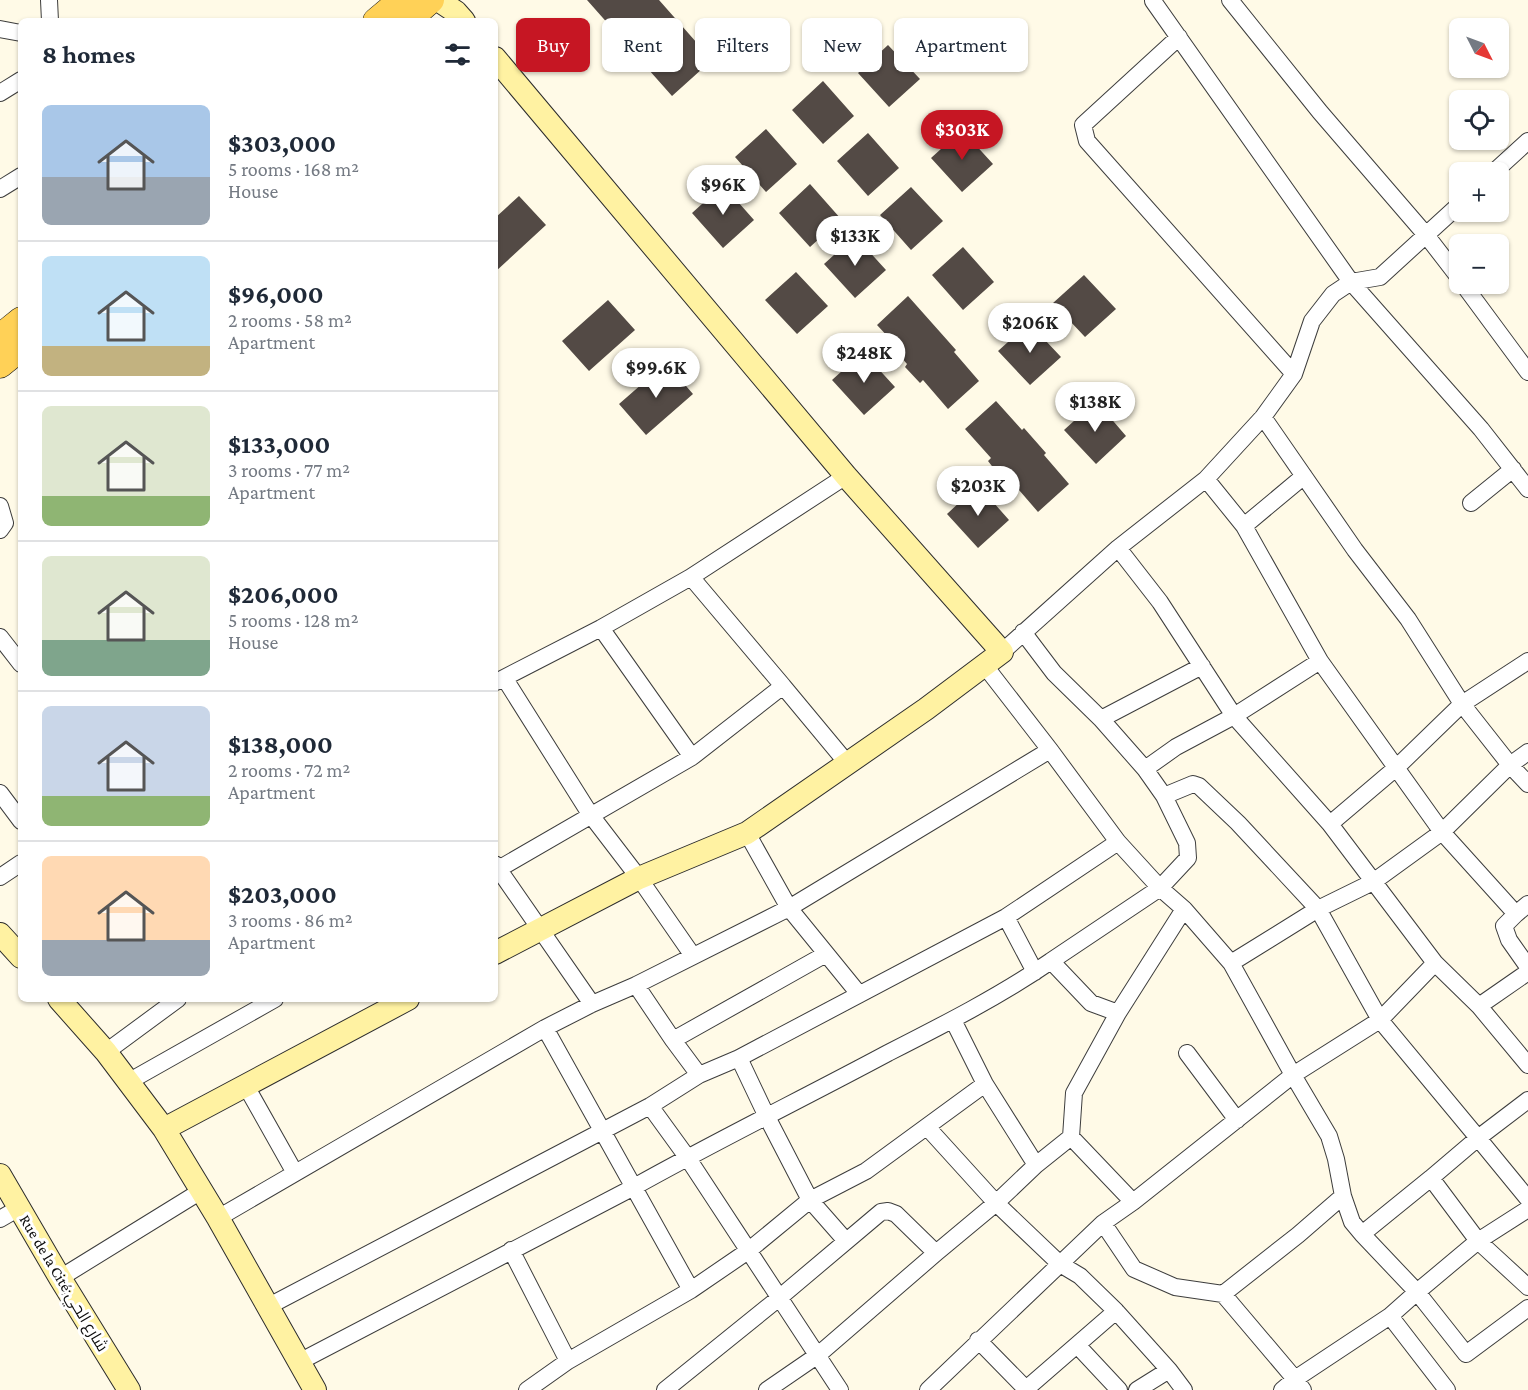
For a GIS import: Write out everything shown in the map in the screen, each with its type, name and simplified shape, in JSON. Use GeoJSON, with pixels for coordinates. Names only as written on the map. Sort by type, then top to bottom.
{"type":"FeatureCollection","features":[{"type":"Feature","properties":{"kind":"main road"},"geometry":{"type":"LineString","coordinates":[[380,18],[401,0]]}},
{"type":"Feature","properties":{"kind":"main road"},"geometry":{"type":"LineString","coordinates":[[410,18],[431,0]]}},
{"type":"Feature","properties":{"kind":"main road"},"geometry":{"type":"LineString","coordinates":[[0,337],[18,322]]}},
{"type":"Feature","properties":{"kind":"main road"},"geometry":{"type":"LineString","coordinates":[[0,365],[18,350]]}},
{"type":"Feature","properties":{"kind":"street"},"geometry":{"type":"LineString","coordinates":[[49,0],[50,18]]}},
{"type":"Feature","properties":{"kind":"street"},"geometry":{"type":"LineString","coordinates":[[1230,0],[1320,112],[1449,265]]}},
{"type":"Feature","properties":{"kind":"street"},"geometry":{"type":"LineString","coordinates":[[1153,1],[1350,282],[1481,429],[1528,489]]}},
{"type":"Feature","properties":{"kind":"street"},"geometry":{"type":"LineString","coordinates":[[0,29],[18,32]]}},
{"type":"Feature","properties":{"kind":"street"},"geometry":{"type":"LineString","coordinates":[[1179,37],[1083,125],[1087,141],[1294,374]]}},
{"type":"Feature","properties":{"kind":"street"},"geometry":{"type":"LineString","coordinates":[[498,62],[846,476],[993,659],[1050,750],[1118,842],[1160,888],[1184,909],[1231,963],[1329,1136],[1343,1196],[1352,1222],[1417,1292],[1466,1354],[1528,1308]]}},
{"type":"Feature","properties":{"kind":"street"},"geometry":{"type":"LineString","coordinates":[[0,93],[18,82]]}},
{"type":"Feature","properties":{"kind":"street"},"geometry":{"type":"LineString","coordinates":[[1505,162],[1528,141]]}},
{"type":"Feature","properties":{"kind":"street"},"geometry":{"type":"LineString","coordinates":[[0,189],[18,178]]}},
{"type":"Feature","properties":{"kind":"street"},"geometry":{"type":"LineString","coordinates":[[498,951],[639,878],[747,833],[926,709],[993,659],[1118,548],[1206,479],[1263,417],[1294,374],[1312,321],[1333,294],[1350,282],[1380,277],[1449,214]]}},
{"type":"Feature","properties":{"kind":"street"},"geometry":{"type":"LineString","coordinates":[[1470,294],[1528,372]]}},
{"type":"Feature","properties":{"kind":"street"},"geometry":{"type":"LineString","coordinates":[[1263,417],[1355,550],[1408,619],[1462,704],[1528,784]]}},
{"type":"Feature","properties":{"kind":"street"},"geometry":{"type":"LineString","coordinates":[[1471,503],[1513,470]]}},
{"type":"Feature","properties":{"kind":"street"},"geometry":{"type":"LineString","coordinates":[[693,956],[591,814],[500,681],[691,577],[846,476]]}},
{"type":"Feature","properties":{"kind":"street"},"geometry":{"type":"LineString","coordinates":[[1244,526],[1304,476]]}},
{"type":"Feature","properties":{"kind":"street"},"geometry":{"type":"LineString","coordinates":[[1206,479],[1244,526],[1320,661],[1443,832],[1522,909],[1504,926],[1509,940],[1528,969],[1479,1006]]}},
{"type":"Feature","properties":{"kind":"street"},"geometry":{"type":"LineString","coordinates":[[0,506],[5,523],[0,530]]}},
{"type":"Feature","properties":{"kind":"street"},"geometry":{"type":"LineString","coordinates":[[1118,548],[1160,602],[1234,716],[1330,824],[1435,963],[1479,1006],[1528,1065]]}},
{"type":"Feature","properties":{"kind":"street"},"geometry":{"type":"LineString","coordinates":[[691,577],[847,763]]}},
{"type":"Feature","properties":{"kind":"street"},"geometry":{"type":"LineString","coordinates":[[601,628],[692,757]]}},
{"type":"Feature","properties":{"kind":"street"},"geometry":{"type":"LineString","coordinates":[[299,1362],[687,1157],[953,1020],[1035,972],[1160,888],[1188,858],[1187,843],[1164,796],[1145,769],[1101,719],[1054,673],[1023,632]]}},
{"type":"Feature","properties":{"kind":"street"},"geometry":{"type":"LineString","coordinates":[[0,637],[18,660]]}},
{"type":"Feature","properties":{"kind":"street"},"geometry":{"type":"LineString","coordinates":[[1145,769],[1176,747],[1234,716],[1320,661]]}},
{"type":"Feature","properties":{"kind":"street"},"geometry":{"type":"LineString","coordinates":[[1330,824],[1396,768],[1462,704],[1526,665]]}},
{"type":"Feature","properties":{"kind":"street"},"geometry":{"type":"LineString","coordinates":[[1101,719],[1202,666]]}},
{"type":"Feature","properties":{"kind":"street"},"geometry":{"type":"LineString","coordinates":[[498,867],[692,757],[783,686]]}},
{"type":"Feature","properties":{"kind":"street"},"geometry":{"type":"LineString","coordinates":[[218,1218],[545,1028],[789,908],[1050,750]]}},
{"type":"Feature","properties":{"kind":"street"},"geometry":{"type":"LineString","coordinates":[[1231,963],[1318,909],[1373,882],[1443,832],[1510,765],[1528,752]]}},
{"type":"Feature","properties":{"kind":"street"},"geometry":{"type":"LineString","coordinates":[[1164,796],[1193,784],[1199,786],[1238,823],[1318,909],[1380,1020],[1528,1199]]}},
{"type":"Feature","properties":{"kind":"street"},"geometry":{"type":"LineString","coordinates":[[0,793],[18,817]]}},
{"type":"Feature","properties":{"kind":"street"},"geometry":{"type":"LineString","coordinates":[[747,833],[789,908],[859,994]]}},
{"type":"Feature","properties":{"kind":"street"},"geometry":{"type":"LineString","coordinates":[[267,1307],[650,1106],[699,1075],[739,1058],[1006,917],[1118,842]]}},
{"type":"Feature","properties":{"kind":"street"},"geometry":{"type":"LineString","coordinates":[[0,877],[18,865]]}},
{"type":"Feature","properties":{"kind":"street"},"geometry":{"type":"LineString","coordinates":[[498,871],[592,1004]]}},
{"type":"Feature","properties":{"kind":"street"},"geometry":{"type":"LineString","coordinates":[[767,1390],[818,1355],[1071,1137],[1074,1093],[1118,1013],[1184,909]]}},
{"type":"Feature","properties":{"kind":"street"},"geometry":{"type":"LineString","coordinates":[[1006,917],[1035,972]]}},
{"type":"Feature","properties":{"kind":"street"},"geometry":{"type":"LineString","coordinates":[[0,934],[18,954]]}},
{"type":"Feature","properties":{"kind":"street"},"geometry":{"type":"LineString","coordinates":[[674,1040],[826,954]]}},
{"type":"Feature","properties":{"kind":"street"},"geometry":{"type":"LineString","coordinates":[[1050,961],[1090,1003],[1118,1013]]}},
{"type":"Feature","properties":{"kind":"street"},"geometry":{"type":"LineString","coordinates":[[928,1390],[1103,1223],[1133,1202],[1293,1075],[1380,1020],[1435,963]]}},
{"type":"Feature","properties":{"kind":"street"},"geometry":{"type":"LineString","coordinates":[[636,985],[699,1075]]}},
{"type":"Feature","properties":{"kind":"street"},"geometry":{"type":"LineString","coordinates":[[61,1002],[106,1052],[164,1129],[218,1218],[315,1390]]}},
{"type":"Feature","properties":{"kind":"street"},"geometry":{"type":"LineString","coordinates":[[106,1052],[174,1002]]}},
{"type":"Feature","properties":{"kind":"street"},"geometry":{"type":"LineString","coordinates":[[128,1082],[270,1002]]}},
{"type":"Feature","properties":{"kind":"street"},"geometry":{"type":"LineString","coordinates":[[164,1129],[402,1002]]}},
{"type":"Feature","properties":{"kind":"street"},"geometry":{"type":"LineString","coordinates":[[953,1020],[985,1084],[1036,1165]]}},
{"type":"Feature","properties":{"kind":"street"},"geometry":{"type":"LineString","coordinates":[[545,1028],[691,1290]]}},
{"type":"Feature","properties":{"kind":"street"},"geometry":{"type":"LineString","coordinates":[[1187,1053],[1237,1120]]}},
{"type":"Feature","properties":{"kind":"street"},"geometry":{"type":"LineString","coordinates":[[739,1058],[810,1200],[846,1242]]}},
{"type":"Feature","properties":{"kind":"street"},"geometry":{"type":"LineString","coordinates":[[527,1390],[568,1361],[691,1290],[748,1251],[810,1200],[866,1171],[985,1084]]}},
{"type":"Feature","properties":{"kind":"street"},"geometry":{"type":"LineString","coordinates":[[246,1086],[295,1173]]}},
{"type":"Feature","properties":{"kind":"street"},"geometry":{"type":"LineString","coordinates":[[1362,1233],[1528,1100]]}},
{"type":"Feature","properties":{"kind":"street"},"geometry":{"type":"LineString","coordinates":[[650,1106],[687,1157],[840,1390]]}},
{"type":"Feature","properties":{"kind":"street"},"geometry":{"type":"LineString","coordinates":[[927,1127],[996,1203],[1060,1264],[1080,1276],[1116,1311],[1184,1390]]}},
{"type":"Feature","properties":{"kind":"street"},"geometry":{"type":"LineString","coordinates":[[1071,1137],[1133,1202]]}},
{"type":"Feature","properties":{"kind":"street","name":"Rue de la Cité;شارع الحي"},"geometry":{"type":"LineString","coordinates":[[0,1175],[9,1213],[60,1278],[129,1390]]}},
{"type":"Feature","properties":{"kind":"street"},"geometry":{"type":"LineString","coordinates":[[1431,1178],[1478,1241],[1528,1287]]}},
{"type":"Feature","properties":{"kind":"street"},"geometry":{"type":"LineString","coordinates":[[60,1278],[201,1191]]}},
{"type":"Feature","properties":{"kind":"street"},"geometry":{"type":"LineString","coordinates":[[1223,1294],[1343,1196]]}},
{"type":"Feature","properties":{"kind":"street"},"geometry":{"type":"LineString","coordinates":[[1282,1390],[1299,1384],[1390,1316],[1478,1241],[1528,1209]]}},
{"type":"Feature","properties":{"kind":"street"},"geometry":{"type":"LineString","coordinates":[[665,1390],[881,1212],[888,1211],[896,1214],[936,1253]]}},
{"type":"Feature","properties":{"kind":"street"},"geometry":{"type":"LineString","coordinates":[[1103,1223],[1134,1269],[1174,1287],[1223,1294],[1299,1384]]}},
{"type":"Feature","properties":{"kind":"street"},"geometry":{"type":"LineString","coordinates":[[511,1250],[568,1361]]}},
{"type":"Feature","properties":{"kind":"street"},"geometry":{"type":"LineString","coordinates":[[978,1340],[1026,1390],[1116,1311]]}},
{"type":"Feature","properties":{"kind":"street"},"geometry":{"type":"LineString","coordinates":[[1390,1316],[1447,1390]]}},
{"type":"Feature","properties":{"kind":"street"},"geometry":{"type":"LineString","coordinates":[[1077,1345],[1119,1390]]}},
{"type":"Feature","properties":{"kind":"street"},"geometry":{"type":"LineString","coordinates":[[1137,1390],[1169,1370]]}},
{"type":"Feature","properties":{"kind":"building"},"geometry":{"type":"Polygon","coordinates":[[[587,0],[659,0],[675,18],[603,18],[587,0]]]}},
{"type":"Feature","properties":{"kind":"building"},"geometry":{"type":"Polygon","coordinates":[[[683,27],[695,41],[695,72],[699,72],[672,96],[651,72],[683,72],[683,27]]]}},
{"type":"Feature","properties":{"kind":"building"},"geometry":{"type":"Polygon","coordinates":[[[888,45],[894,51],[894,72],[913,72],[920,79],[889,107],[858,73],[882,72],[882,51],[888,45]]]}},
{"type":"Feature","properties":{"kind":"building"},"geometry":{"type":"Polygon","coordinates":[[[823,81],[854,116],[823,144],[792,110],[823,81]]]}},
{"type":"Feature","properties":{"kind":"building"},"geometry":{"type":"Polygon","coordinates":[[[766,129],[797,164],[766,192],[735,157],[766,129]]]}},
{"type":"Feature","properties":{"kind":"building"},"geometry":{"type":"Polygon","coordinates":[[[962,130],[993,164],[962,192],[931,158],[962,130]]]}},
{"type":"Feature","properties":{"kind":"building"},"geometry":{"type":"Polygon","coordinates":[[[868,133],[899,168],[868,196],[837,161],[868,133]]]}},
{"type":"Feature","properties":{"kind":"building"},"geometry":{"type":"Polygon","coordinates":[[[810,184],[841,219],[810,247],[779,213],[810,184]]]}},
{"type":"Feature","properties":{"kind":"building"},"geometry":{"type":"Polygon","coordinates":[[[723,185],[754,220],[723,248],[692,213],[723,185]]]}},
{"type":"Feature","properties":{"kind":"building"},"geometry":{"type":"Polygon","coordinates":[[[911,187],[943,221],[911,250],[880,215],[911,187]]]}},
{"type":"Feature","properties":{"kind":"building"},"geometry":{"type":"Polygon","coordinates":[[[519,196],[546,225],[498,269],[498,215],[519,196]]]}},
{"type":"Feature","properties":{"kind":"building"},"geometry":{"type":"Polygon","coordinates":[[[855,236],[886,270],[855,298],[824,264],[855,236]]]}},
{"type":"Feature","properties":{"kind":"building"},"geometry":{"type":"Polygon","coordinates":[[[963,247],[994,282],[963,310],[932,275],[963,247]]]}},
{"type":"Feature","properties":{"kind":"building"},"geometry":{"type":"Polygon","coordinates":[[[796,272],[828,306],[797,334],[765,300],[796,272]]]}},
{"type":"Feature","properties":{"kind":"building"},"geometry":{"type":"Polygon","coordinates":[[[1084,275],[1116,309],[1085,337],[1053,303],[1084,275]]]}},
{"type":"Feature","properties":{"kind":"building"},"geometry":{"type":"Polygon","coordinates":[[[908,296],[956,350],[954,352],[979,381],[948,409],[923,380],[920,383],[905,367],[907,364],[900,356],[903,353],[877,325],[908,296]]]}},
{"type":"Feature","properties":{"kind":"building"},"geometry":{"type":"Polygon","coordinates":[[[608,300],[635,330],[589,371],[562,341],[608,300]]]}},
{"type":"Feature","properties":{"kind":"building"},"geometry":{"type":"Polygon","coordinates":[[[1029,323],[1061,357],[1030,385],[998,351],[1029,323]]]}},
{"type":"Feature","properties":{"kind":"building"},"geometry":{"type":"Polygon","coordinates":[[[863,352],[895,387],[864,415],[832,380],[863,352]]]}},
{"type":"Feature","properties":{"kind":"building"},"geometry":{"type":"Polygon","coordinates":[[[666,363],[693,394],[646,435],[619,404],[666,363]]]}},
{"type":"Feature","properties":{"kind":"building"},"geometry":{"type":"Polygon","coordinates":[[[996,401],[1046,453],[1044,455],[1069,484],[1038,512],[1013,483],[1009,486],[988,461],[991,458],[965,429],[996,401]]]}},
{"type":"Feature","properties":{"kind":"building"},"geometry":{"type":"Polygon","coordinates":[[[1096,401],[1126,436],[1096,464],[1064,430],[1096,401]]]}},
{"type":"Feature","properties":{"kind":"building"},"geometry":{"type":"Polygon","coordinates":[[[978,485],[1009,520],[978,548],[947,514],[978,485]]]}}]}
